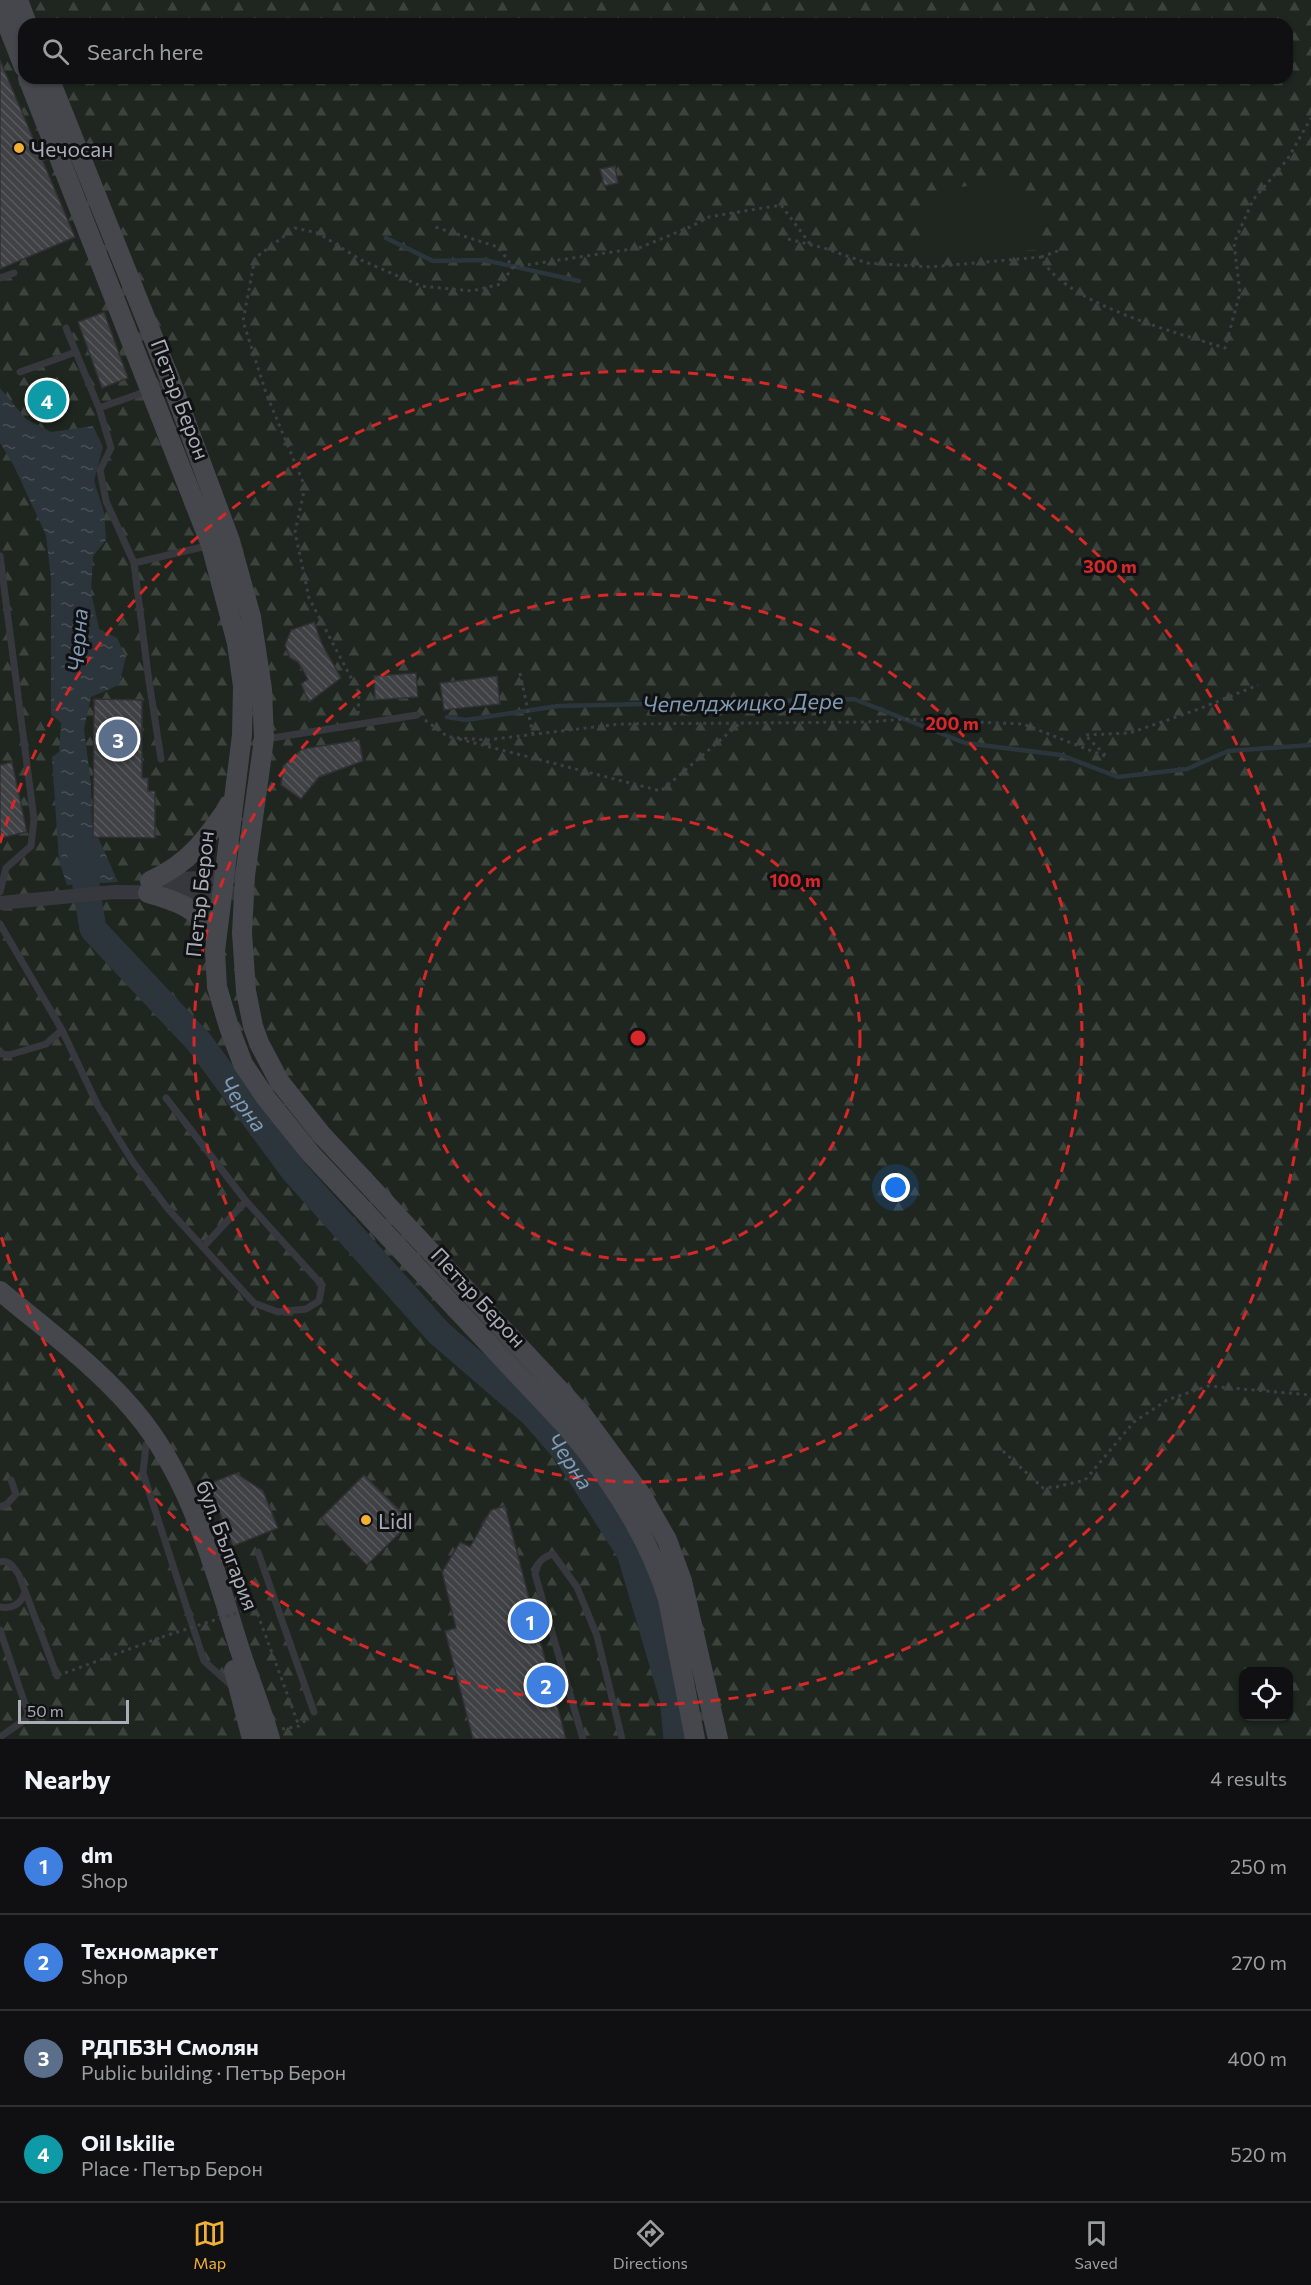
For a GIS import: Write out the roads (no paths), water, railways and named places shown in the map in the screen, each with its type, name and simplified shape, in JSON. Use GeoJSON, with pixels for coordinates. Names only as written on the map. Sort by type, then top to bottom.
{"type":"FeatureCollection","features":[{"type":"Feature","properties":{"kind":"main road"},"geometry":{"type":"LineString","coordinates":[[18,0],[25,18]]}},
{"type":"Feature","properties":{"kind":"main road"},"geometry":{"type":"LineString","coordinates":[[0,6],[18,52]]}},
{"type":"Feature","properties":{"kind":"main road","name":"Петър Берон"},"geometry":{"type":"LineString","coordinates":[[30,84],[151,388],[221,543],[245,590],[256,643],[262,689],[264,739],[244,884],[242,933],[246,991],[253,1026],[267,1061],[293,1100],[321,1134],[581,1413],[642,1496],[667,1540],[682,1581],[718,1739]]}},
{"type":"Feature","properties":{"kind":"main road","name":"Петър Берон"},"geometry":{"type":"LineString","coordinates":[[51,84],[171,382],[221,543],[241,664],[242,735],[216,935],[216,969],[221,1005],[243,1064],[266,1098],[311,1154],[566,1426],[597,1463],[629,1515],[657,1569],[668,1599],[695,1739]]}},
{"type":"Feature","properties":{"kind":"main road"},"geometry":{"type":"LineString","coordinates":[[216,935],[197,913],[149,887],[190,857],[203,843],[233,800]]}},
{"type":"Feature","properties":{"kind":"main road","name":"бул. България"},"geometry":{"type":"LineString","coordinates":[[0,1291],[108,1383],[144,1423],[159,1447],[189,1500],[214,1565],[263,1737]]}},
{"type":"Feature","properties":{"kind":"main road","name":"бул. България"},"geometry":{"type":"LineString","coordinates":[[0,1304],[60,1353],[103,1393],[146,1445],[171,1486],[188,1520],[241,1695],[263,1737]]}},
{"type":"Feature","properties":{"kind":"street"},"geometry":{"type":"LineString","coordinates":[[0,903],[149,887],[244,884]]}},
{"type":"Feature","properties":{"kind":"lane"},"geometry":{"type":"LineString","coordinates":[[0,278],[14,273]]}},
{"type":"Feature","properties":{"kind":"lane"},"geometry":{"type":"LineString","coordinates":[[66,328],[99,408],[111,448],[100,470],[106,501],[134,563],[161,759]]}},
{"type":"Feature","properties":{"kind":"lane"},"geometry":{"type":"LineString","coordinates":[[20,372],[76,352]]}},
{"type":"Feature","properties":{"kind":"lane"},"geometry":{"type":"LineString","coordinates":[[99,408],[171,382]]}},
{"type":"Feature","properties":{"kind":"lane"},"geometry":{"type":"LineString","coordinates":[[134,563],[221,543]]}},
{"type":"Feature","properties":{"kind":"lane"},"geometry":{"type":"LineString","coordinates":[[0,556],[34,819],[31,846],[6,868],[0,892]]}},
{"type":"Feature","properties":{"kind":"lane"},"geometry":{"type":"LineString","coordinates":[[264,739],[417,715]]}},
{"type":"Feature","properties":{"kind":"lane"},"geometry":{"type":"LineString","coordinates":[[0,924],[62,1030],[98,1106],[133,1162],[168,1209],[254,1303],[278,1312],[306,1309],[319,1301],[322,1285],[246,1201],[166,1098]]}},
{"type":"Feature","properties":{"kind":"lane"},"geometry":{"type":"LineString","coordinates":[[0,1051],[2,1054],[9,1055],[46,1044],[62,1030]]}},
{"type":"Feature","properties":{"kind":"lane"},"geometry":{"type":"LineString","coordinates":[[203,1247],[246,1201]]}},
{"type":"Feature","properties":{"kind":"lane"},"geometry":{"type":"LineString","coordinates":[[146,1445],[143,1473],[204,1661],[241,1695]]}},
{"type":"Feature","properties":{"kind":"lane"},"geometry":{"type":"LineString","coordinates":[[0,1507],[7,1504],[16,1494],[11,1480]]}},
{"type":"Feature","properties":{"kind":"lane"},"geometry":{"type":"LineString","coordinates":[[258,1552],[314,1713]]}},
{"type":"Feature","properties":{"kind":"lane"},"geometry":{"type":"LineString","coordinates":[[583,1739],[535,1574],[537,1565],[545,1556],[553,1554],[577,1587],[597,1636],[622,1739]]}},
{"type":"Feature","properties":{"kind":"lane"},"geometry":{"type":"LineString","coordinates":[[0,1562],[12,1564],[26,1592],[57,1676]]}},
{"type":"Feature","properties":{"kind":"lane"},"geometry":{"type":"LineString","coordinates":[[0,1607],[13,1607],[21,1602],[26,1592]]}},
{"type":"Feature","properties":{"kind":"lane"},"geometry":{"type":"LineString","coordinates":[[0,1630],[28,1713],[26,1719],[0,1737]]}},
{"type":"Feature","properties":{"kind":"water"},"geometry":{"type":"Polygon","coordinates":[[[0,388],[26,419],[51,432],[93,426],[103,447],[94,481],[104,512],[106,540],[93,556],[91,592],[99,629],[117,638],[126,657],[119,685],[91,697],[84,729],[91,784],[92,824],[118,882],[67,885],[59,861],[52,757],[59,752],[61,723],[51,714],[51,579],[46,535],[14,466],[0,443],[0,388]]]}},
{"type":"Feature","properties":{"kind":"waterway"},"geometry":{"type":"LineString","coordinates":[[386,238],[433,261],[484,260],[579,281]]}},
{"type":"Feature","properties":{"kind":"waterway","name":"Чепелджицко Дере"},"geometry":{"type":"LineString","coordinates":[[447,717],[466,720],[558,706],[854,699],[965,743],[1061,755],[1118,777],[1187,769],[1228,751],[1311,745]]}},
{"type":"Feature","properties":{"kind":"waterway","name":"Черна"},"geometry":{"type":"LineString","coordinates":[[80,849],[93,929],[199,1042],[294,1171],[439,1333],[532,1413],[566,1452],[630,1552],[673,1698],[677,1739]]}},
{"type":"Feature","properties":{"kind":"place","name":"Чечосан"},"geometry":{"type":"Point","coordinates":[19,148]}},
{"type":"Feature","properties":{"kind":"place","name":"Oil Iskilie"},"geometry":{"type":"Point","coordinates":[47,400]}},
{"type":"Feature","properties":{"kind":"place","name":"РДПБЗН Смолян"},"geometry":{"type":"Point","coordinates":[118,739]}},
{"type":"Feature","properties":{"kind":"place","name":"Lidl"},"geometry":{"type":"Point","coordinates":[366,1520]}},
{"type":"Feature","properties":{"kind":"place","name":"dm"},"geometry":{"type":"Point","coordinates":[530,1621]}},
{"type":"Feature","properties":{"kind":"place","name":"Техномаркет"},"geometry":{"type":"Point","coordinates":[546,1685]}}]}
